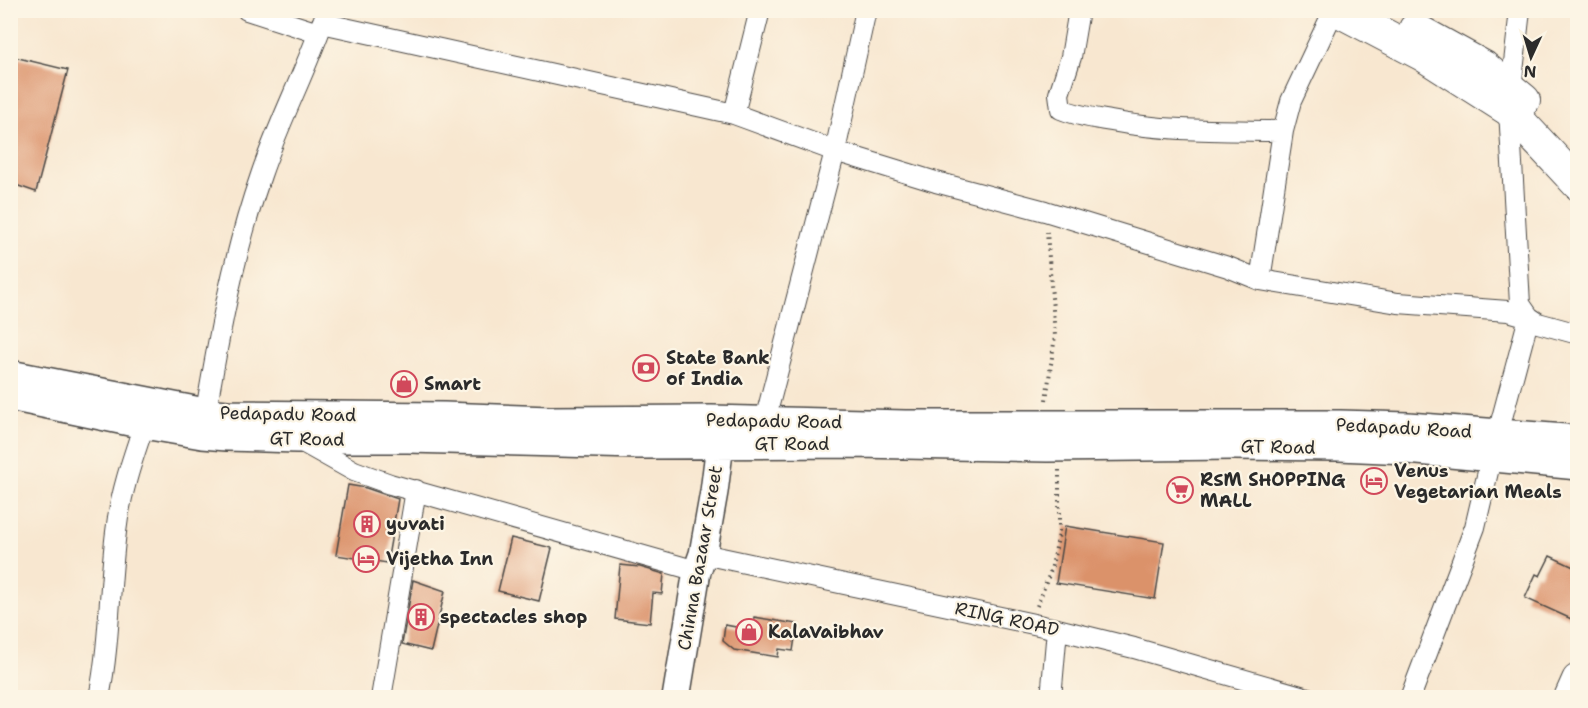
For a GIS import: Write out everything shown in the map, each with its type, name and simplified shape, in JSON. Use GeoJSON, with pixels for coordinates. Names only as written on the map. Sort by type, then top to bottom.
{"type":"FeatureCollection","features":[{"type":"Feature","properties":{"kind":"main road"},"geometry":{"type":"LineString","coordinates":[[1335,10],[1510,99],[1548,122],[1578,155]]}},
{"type":"Feature","properties":{"kind":"main road"},"geometry":{"type":"LineString","coordinates":[[1380,10],[1484,67],[1578,184]]}},
{"type":"Feature","properties":{"kind":"main road","name":"Pedapadu Road"},"geometry":{"type":"LineString","coordinates":[[10,374],[204,423],[296,416],[444,416],[550,420],[715,432],[765,420],[905,424],[1045,436],[1340,424],[1578,439]]}},
{"type":"Feature","properties":{"kind":"main road","name":"GT Road"},"geometry":{"type":"LineString","coordinates":[[10,397],[144,425],[204,423],[297,439],[408,439],[638,445],[715,432],[1045,436],[1233,446],[1407,450],[1578,466]]}},
{"type":"Feature","properties":{"kind":"main road","name":"Chinna Bazaar Street"},"geometry":{"type":"LineString","coordinates":[[676,698],[714,492],[715,432]]}},
{"type":"Feature","properties":{"kind":"main road"},"geometry":{"type":"LineString","coordinates":[[1570,698],[1578,680]]}},
{"type":"Feature","properties":{"kind":"street"},"geometry":{"type":"LineString","coordinates":[[247,10],[322,22],[734,114],[835,151],[936,182],[1045,211],[1228,267],[1260,280],[1398,303],[1508,311],[1529,317],[1538,323],[1578,334]]}},
{"type":"Feature","properties":{"kind":"street"},"geometry":{"type":"LineString","coordinates":[[734,114],[760,10]]}},
{"type":"Feature","properties":{"kind":"street"},"geometry":{"type":"LineString","coordinates":[[765,420],[835,151],[866,10]]}},
{"type":"Feature","properties":{"kind":"street"},"geometry":{"type":"LineString","coordinates":[[1079,10],[1071,57],[1059,94],[1061,109],[1073,115],[1141,127],[1180,130],[1283,131]]}},
{"type":"Feature","properties":{"kind":"street"},"geometry":{"type":"LineString","coordinates":[[1260,280],[1283,131],[1291,101],[1335,10]]}},
{"type":"Feature","properties":{"kind":"street"},"geometry":{"type":"LineString","coordinates":[[1410,698],[1475,527],[1529,317],[1520,304],[1510,99],[1520,10]]}},
{"type":"Feature","properties":{"kind":"street"},"geometry":{"type":"LineString","coordinates":[[204,423],[225,306],[260,177],[322,22]]}},
{"type":"Feature","properties":{"kind":"street"},"geometry":{"type":"LineString","coordinates":[[99,698],[105,670],[116,529],[127,474],[144,425]]}},
{"type":"Feature","properties":{"kind":"street","name":"RING ROAD"},"geometry":{"type":"LineString","coordinates":[[297,439],[354,471],[416,490],[700,562],[1057,629],[1134,648],[1308,698]]}},
{"type":"Feature","properties":{"kind":"street"},"geometry":{"type":"LineString","coordinates":[[381,698],[416,490]]}},
{"type":"Feature","properties":{"kind":"street"},"geometry":{"type":"LineString","coordinates":[[1051,698],[1057,629]]}},
{"type":"Feature","properties":{"kind":"path"},"geometry":{"type":"LineString","coordinates":[[1030,624],[1051,570],[1059,534],[1060,472],[1045,436],[1055,336],[1045,211]]}},
{"type":"Feature","properties":{"kind":"building"},"geometry":{"type":"Polygon","coordinates":[[[10,56],[68,70],[36,192],[10,183],[10,56]]]}},
{"type":"Feature","properties":{"kind":"building","name":"yuvati"},"geometry":{"type":"Polygon","coordinates":[[[348,485],[366,488],[398,499],[387,563],[336,555],[348,485]]]}},
{"type":"Feature","properties":{"kind":"building"},"geometry":{"type":"Polygon","coordinates":[[[1065,526],[1164,542],[1155,599],[1056,583],[1065,526]]]}},
{"type":"Feature","properties":{"kind":"building"},"geometry":{"type":"Polygon","coordinates":[[[511,538],[552,548],[539,601],[498,591],[511,538]]]}},
{"type":"Feature","properties":{"kind":"building"},"geometry":{"type":"Polygon","coordinates":[[[1550,556],[1578,569],[1578,622],[1525,598],[1536,574],[1540,576],[1550,556]]]}},
{"type":"Feature","properties":{"kind":"building"},"geometry":{"type":"Polygon","coordinates":[[[620,565],[640,567],[664,574],[662,594],[653,593],[650,623],[615,619],[620,565]]]}},
{"type":"Feature","properties":{"kind":"building","name":"spectacles shop"},"geometry":{"type":"Polygon","coordinates":[[[413,580],[445,591],[431,651],[402,644],[413,580]]]}},
{"type":"Feature","properties":{"kind":"building"},"geometry":{"type":"Polygon","coordinates":[[[754,617],[797,624],[793,651],[779,649],[778,657],[734,650],[723,641],[725,625],[752,630],[754,617]]]}},
{"type":"Feature","properties":{"kind":"place","name":"State Bank of India"},"geometry":{"type":"Point","coordinates":[646,368]}},
{"type":"Feature","properties":{"kind":"place","name":"Smart"},"geometry":{"type":"Point","coordinates":[404,384]}},
{"type":"Feature","properties":{"kind":"place","name":"Venus Vegetarian Meals"},"geometry":{"type":"Point","coordinates":[1374,481]}},
{"type":"Feature","properties":{"kind":"place","name":"RSM SHOPPING MALL"},"geometry":{"type":"Point","coordinates":[1180,490]}},
{"type":"Feature","properties":{"kind":"place","name":"yuvati"},"geometry":{"type":"Point","coordinates":[367,524]}},
{"type":"Feature","properties":{"kind":"place","name":"Vijetha Inn"},"geometry":{"type":"Point","coordinates":[366,559]}},
{"type":"Feature","properties":{"kind":"place","name":"spectacles shop"},"geometry":{"type":"Point","coordinates":[421,617]}},
{"type":"Feature","properties":{"kind":"place","name":"KalaVaibhav"},"geometry":{"type":"Point","coordinates":[749,632]}}]}
